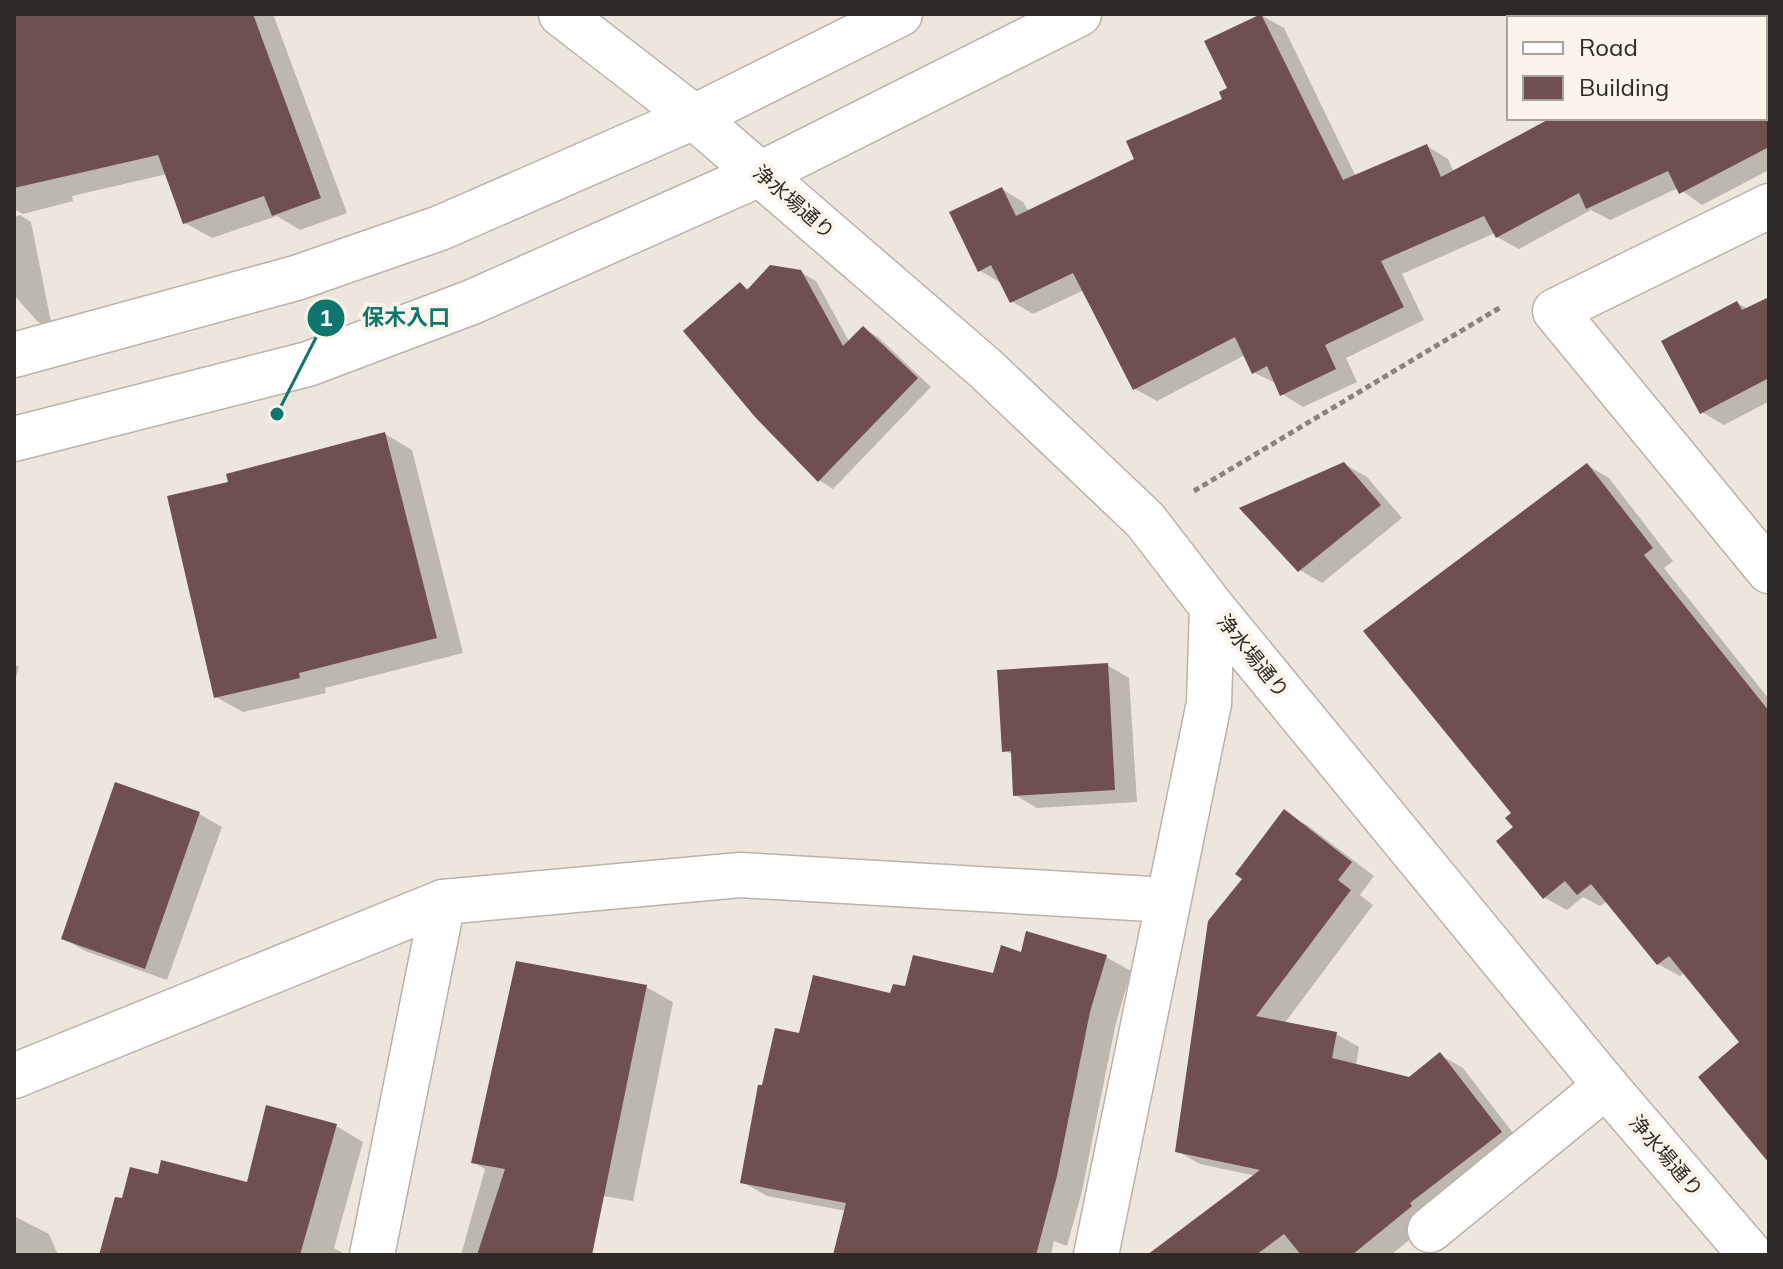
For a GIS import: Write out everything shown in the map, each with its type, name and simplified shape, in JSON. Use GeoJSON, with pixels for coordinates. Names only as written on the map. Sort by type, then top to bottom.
{"type":"FeatureCollection","features":[{"type":"Feature","properties":{"kind":"main road","name":"浄水場通り"},"geometry":{"type":"LineString","coordinates":[[561,14],[762,173],[986,369],[1145,520],[1212,607],[1606,1086],[1751,1255]]}},
{"type":"Feature","properties":{"kind":"main road"},"geometry":{"type":"LineString","coordinates":[[14,355],[296,278],[440,228],[694,117],[900,14]]}},
{"type":"Feature","properties":{"kind":"main road"},"geometry":{"type":"LineString","coordinates":[[14,439],[308,364],[472,302],[762,173],[1079,14]]}},
{"type":"Feature","properties":{"kind":"main road"},"geometry":{"type":"LineString","coordinates":[[1769,206],[1555,311],[1769,571]]}},
{"type":"Feature","properties":{"kind":"main road"},"geometry":{"type":"LineString","coordinates":[[1096,1255],[1209,703],[1212,607]]}},
{"type":"Feature","properties":{"kind":"main road"},"geometry":{"type":"LineString","coordinates":[[14,1076],[443,902],[740,875],[1168,900]]}},
{"type":"Feature","properties":{"kind":"main road"},"geometry":{"type":"LineString","coordinates":[[372,1255],[443,902]]}},
{"type":"Feature","properties":{"kind":"main road"},"geometry":{"type":"LineString","coordinates":[[1430,1230],[1606,1086]]}},
{"type":"Feature","properties":{"kind":"path"},"geometry":{"type":"LineString","coordinates":[[1145,520],[1506,303],[1555,311]]}},
{"type":"Feature","properties":{"kind":"building"},"geometry":{"type":"Polygon","coordinates":[[[14,14],[253,14],[321,198],[272,216],[264,196],[183,224],[158,155],[14,188],[14,14]]]}},
{"type":"Feature","properties":{"kind":"building"},"geometry":{"type":"Polygon","coordinates":[[[1261,14],[1343,180],[1427,144],[1441,177],[1547,120],[1769,118],[1769,147],[1679,194],[1668,171],[1586,209],[1579,193],[1496,238],[1484,216],[1381,261],[1404,307],[1325,345],[1336,369],[1280,396],[1267,366],[1252,374],[1235,337],[1133,390],[1073,273],[1010,303],[991,265],[978,272],[949,212],[1002,187],[1016,216],[1134,159],[1126,141],[1222,99],[1219,92],[1227,88],[1204,41],[1261,14]]]}},
{"type":"Feature","properties":{"kind":"building"},"geometry":{"type":"Polygon","coordinates":[[[770,265],[801,270],[843,346],[863,326],[918,378],[818,482],[755,417],[683,331],[740,282],[747,290],[770,265]]]}},
{"type":"Feature","properties":{"kind":"building"},"geometry":{"type":"Polygon","coordinates":[[[1769,297],[1769,378],[1700,414],[1661,341],[1737,301],[1742,310],[1769,297]]]}},
{"type":"Feature","properties":{"kind":"building"},"geometry":{"type":"Polygon","coordinates":[[[385,432],[437,638],[299,673],[300,678],[214,698],[167,496],[228,482],[226,474],[385,432]]]}},
{"type":"Feature","properties":{"kind":"building"},"geometry":{"type":"Polygon","coordinates":[[[1344,462],[1381,505],[1298,572],[1239,508],[1344,462]]]}},
{"type":"Feature","properties":{"kind":"building"},"geometry":{"type":"Polygon","coordinates":[[[1587,463],[1653,548],[1644,555],[1769,711],[1769,1163],[1698,1077],[1739,1042],[1669,956],[1657,965],[1591,884],[1577,895],[1565,881],[1543,899],[1496,841],[1513,827],[1505,818],[1511,813],[1363,631],[1587,463]]]}},
{"type":"Feature","properties":{"kind":"building"},"geometry":{"type":"Polygon","coordinates":[[[1108,663],[1115,790],[1013,796],[1011,751],[1002,752],[997,670],[1108,663]]]}},
{"type":"Feature","properties":{"kind":"building"},"geometry":{"type":"Polygon","coordinates":[[[115,782],[200,812],[145,969],[61,939],[115,782]]]}},
{"type":"Feature","properties":{"kind":"building"},"geometry":{"type":"Polygon","coordinates":[[[1284,809],[1352,862],[1338,880],[1351,890],[1256,1016],[1337,1032],[1332,1058],[1409,1077],[1440,1052],[1502,1132],[1410,1203],[1412,1206],[1352,1255],[1301,1255],[1284,1234],[1256,1255],[1147,1255],[1260,1170],[1175,1152],[1208,921],[1242,879],[1235,874],[1284,809]]]}},
{"type":"Feature","properties":{"kind":"building"},"geometry":{"type":"Polygon","coordinates":[[[1026,931],[1107,955],[1090,1012],[1057,1176],[1036,1255],[833,1255],[846,1203],[740,1183],[758,1085],[762,1085],[775,1028],[799,1033],[813,975],[890,993],[893,984],[905,986],[913,955],[993,973],[1001,945],[1021,952],[1026,931]]]}},
{"type":"Feature","properties":{"kind":"building"},"geometry":{"type":"Polygon","coordinates":[[[516,961],[647,985],[592,1255],[477,1255],[505,1169],[471,1163],[516,961]]]}},
{"type":"Feature","properties":{"kind":"building"},"geometry":{"type":"Polygon","coordinates":[[[266,1105],[337,1124],[300,1255],[99,1255],[115,1197],[122,1198],[130,1167],[158,1174],[161,1160],[247,1182],[266,1105]]]}},
{"type":"Feature","properties":{"kind":"place","name":"保木入口"},"geometry":{"type":"Point","coordinates":[277,414]}}]}
